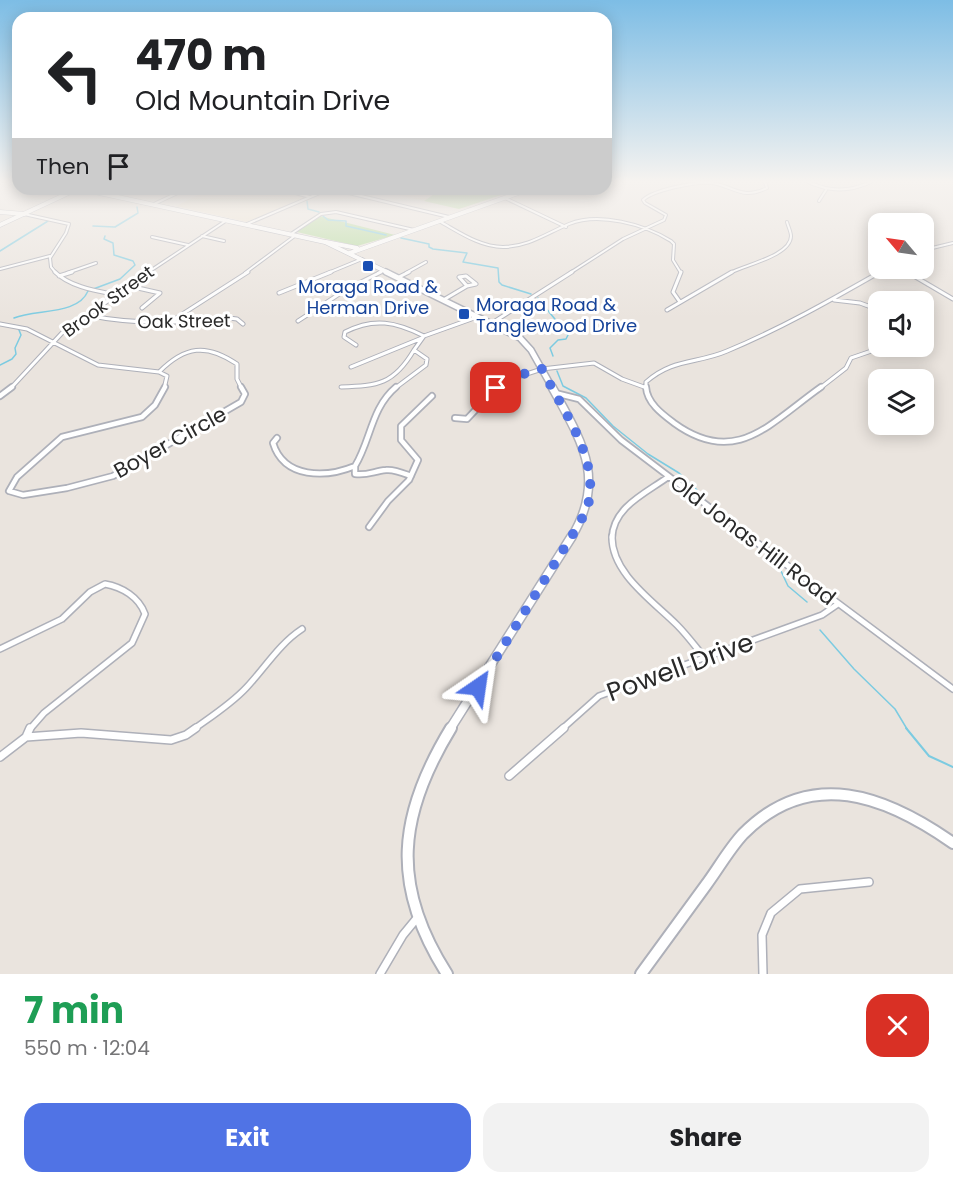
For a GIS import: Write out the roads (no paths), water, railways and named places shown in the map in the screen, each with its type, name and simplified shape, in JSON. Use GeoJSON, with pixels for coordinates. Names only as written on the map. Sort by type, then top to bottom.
{"type":"FeatureCollection","features":[{"type":"Feature","properties":{"kind":"main road"},"geometry":{"type":"LineString","coordinates":[[263,227],[325,242],[445,299],[520,338],[531,350],[542,369],[580,442],[590,476],[588,505],[578,526],[444,741],[418,793],[410,826],[408,864],[411,891],[429,948],[447,974]]}},
{"type":"Feature","properties":{"kind":"main road"},"geometry":{"type":"LineString","coordinates":[[641,974],[743,834],[758,819],[788,802],[825,793],[844,792],[862,795],[905,812],[953,843]]}},
{"type":"Feature","properties":{"kind":"street"},"geometry":{"type":"LineString","coordinates":[[70,227],[50,256],[50,266],[59,276],[87,288],[117,295]]}},
{"type":"Feature","properties":{"kind":"street","name":"Brook Street"},"geometry":{"type":"LineString","coordinates":[[0,396],[22,380],[62,333],[215,227]]}},
{"type":"Feature","properties":{"kind":"street"},"geometry":{"type":"LineString","coordinates":[[170,322],[261,263],[303,227]]}},
{"type":"Feature","properties":{"kind":"street"},"geometry":{"type":"LineString","coordinates":[[404,227],[414,230]]}},
{"type":"Feature","properties":{"kind":"street"},"geometry":{"type":"LineString","coordinates":[[350,253],[421,227]]}},
{"type":"Feature","properties":{"kind":"street"},"geometry":{"type":"LineString","coordinates":[[451,227],[476,241],[499,247],[525,245],[565,227]]}},
{"type":"Feature","properties":{"kind":"street"},"geometry":{"type":"LineString","coordinates":[[635,227],[674,244],[674,260],[682,270],[682,275],[673,292],[680,302]]}},
{"type":"Feature","properties":{"kind":"street"},"geometry":{"type":"LineString","coordinates":[[492,323],[623,239],[648,227]]}},
{"type":"Feature","properties":{"kind":"street"},"geometry":{"type":"LineString","coordinates":[[667,310],[735,270],[779,253],[788,245],[791,237],[788,227]]}},
{"type":"Feature","properties":{"kind":"street"},"geometry":{"type":"LineString","coordinates":[[202,236],[224,241]]}},
{"type":"Feature","properties":{"kind":"street"},"geometry":{"type":"LineString","coordinates":[[152,237],[188,245]]}},
{"type":"Feature","properties":{"kind":"street"},"geometry":{"type":"LineString","coordinates":[[325,242],[351,248],[378,243]]}},
{"type":"Feature","properties":{"kind":"street"},"geometry":{"type":"LineString","coordinates":[[934,248],[953,243]]}},
{"type":"Feature","properties":{"kind":"street"},"geometry":{"type":"LineString","coordinates":[[0,269],[50,256]]}},
{"type":"Feature","properties":{"kind":"street"},"geometry":{"type":"LineString","coordinates":[[279,293],[362,259]]}},
{"type":"Feature","properties":{"kind":"street"},"geometry":{"type":"LineString","coordinates":[[59,276],[96,262]]}},
{"type":"Feature","properties":{"kind":"street"},"geometry":{"type":"LineString","coordinates":[[399,277],[426,262]]}},
{"type":"Feature","properties":{"kind":"street"},"geometry":{"type":"LineString","coordinates":[[298,321],[339,293],[384,270]]}},
{"type":"Feature","properties":{"kind":"street"},"geometry":{"type":"LineString","coordinates":[[445,299],[467,286],[473,286],[476,282],[466,276],[459,277],[467,286]]}},
{"type":"Feature","properties":{"kind":"street"},"geometry":{"type":"LineString","coordinates":[[868,278],[831,300],[725,352],[675,363],[649,378],[644,387],[645,393],[654,408],[689,433],[717,442],[739,442],[748,439],[836,377],[846,368],[851,358],[868,352]]}},
{"type":"Feature","properties":{"kind":"street"},"geometry":{"type":"LineString","coordinates":[[920,279],[953,299]]}},
{"type":"Feature","properties":{"kind":"street"},"geometry":{"type":"LineString","coordinates":[[129,286],[160,293],[142,308]]}},
{"type":"Feature","properties":{"kind":"street"},"geometry":{"type":"LineString","coordinates":[[831,300],[868,306]]}},
{"type":"Feature","properties":{"kind":"street","name":"Oak Street"},"geometry":{"type":"LineString","coordinates":[[87,315],[111,320],[185,323],[229,318],[237,319],[243,324]]}},
{"type":"Feature","properties":{"kind":"street"},"geometry":{"type":"LineString","coordinates":[[351,367],[424,336],[477,317]]}},
{"type":"Feature","properties":{"kind":"street"},"geometry":{"type":"LineString","coordinates":[[356,345],[344,337],[345,332],[369,322],[395,323],[424,336]]}},
{"type":"Feature","properties":{"kind":"street"},"geometry":{"type":"LineString","coordinates":[[0,324],[19,326],[46,337],[100,365],[159,372]]}},
{"type":"Feature","properties":{"kind":"street"},"geometry":{"type":"LineString","coordinates":[[46,337],[62,333]]}},
{"type":"Feature","properties":{"kind":"street"},"geometry":{"type":"LineString","coordinates":[[341,387],[380,386],[391,380],[401,370],[424,336]]}},
{"type":"Feature","properties":{"kind":"street","name":"Boyer Circle"},"geometry":{"type":"LineString","coordinates":[[203,349],[227,355],[237,363],[237,379],[245,394],[241,402],[219,416],[113,476],[67,488],[23,495],[9,491],[17,477],[62,437],[142,417],[153,410],[167,382],[167,376],[159,372],[177,355],[186,351],[203,349]]}},
{"type":"Feature","properties":{"kind":"street"},"geometry":{"type":"LineString","coordinates":[[411,476],[383,470],[360,476],[355,474],[355,466],[369,442],[381,403],[386,396],[426,365],[427,359],[414,350]]}},
{"type":"Feature","properties":{"kind":"street"},"geometry":{"type":"LineString","coordinates":[[456,418],[467,418],[496,388],[508,380],[542,369],[594,363],[622,379],[644,387]]}},
{"type":"Feature","properties":{"kind":"street","name":"Old Jonas Hill Road"},"geometry":{"type":"LineString","coordinates":[[554,392],[579,399],[621,440],[953,689]]}},
{"type":"Feature","properties":{"kind":"street"},"geometry":{"type":"LineString","coordinates":[[369,527],[383,506],[411,476],[418,465],[418,460],[401,440],[401,426],[432,396]]}},
{"type":"Feature","properties":{"kind":"street"},"geometry":{"type":"LineString","coordinates":[[277,438],[273,443],[278,456],[284,463],[294,468],[331,474],[355,466]]}},
{"type":"Feature","properties":{"kind":"street"},"geometry":{"type":"LineString","coordinates":[[669,477],[620,514],[615,525],[613,549],[625,575],[678,625],[704,657]]}},
{"type":"Feature","properties":{"kind":"street"},"geometry":{"type":"LineString","coordinates":[[0,649],[12,641],[63,618],[100,584],[109,583],[117,586],[140,602],[146,614],[132,644],[44,713],[31,726],[26,737],[0,757]]}},
{"type":"Feature","properties":{"kind":"street","name":"Powell Drive"},"geometry":{"type":"LineString","coordinates":[[509,776],[598,696],[822,615],[838,604]]}},
{"type":"Feature","properties":{"kind":"street"},"geometry":{"type":"LineString","coordinates":[[26,737],[81,733],[164,740],[186,735],[235,698],[290,637],[302,629]]}},
{"type":"Feature","properties":{"kind":"street"},"geometry":{"type":"LineString","coordinates":[[762,974],[762,935],[771,913],[800,889],[869,882]]}},
{"type":"Feature","properties":{"kind":"street"},"geometry":{"type":"LineString","coordinates":[[380,974],[403,935],[419,916]]}},
{"type":"Feature","properties":{"kind":"waterway"},"geometry":{"type":"LineString","coordinates":[[0,251],[38,227]]}},
{"type":"Feature","properties":{"kind":"waterway"},"geometry":{"type":"LineString","coordinates":[[352,227],[386,235]]}},
{"type":"Feature","properties":{"kind":"waterway"},"geometry":{"type":"LineString","coordinates":[[14,318],[66,308],[83,299],[88,291],[120,279],[135,265],[133,261],[114,255],[113,243],[104,239],[105,236]]}},
{"type":"Feature","properties":{"kind":"waterway"},"geometry":{"type":"LineString","coordinates":[[401,238],[429,244],[429,247],[433,249],[467,253],[463,262],[498,268],[499,282],[502,285],[531,294]]}},
{"type":"Feature","properties":{"kind":"waterway"},"geometry":{"type":"LineString","coordinates":[[538,298],[538,303],[545,307],[568,335],[566,339],[558,340],[550,348],[553,356]]}},
{"type":"Feature","properties":{"kind":"waterway"},"geometry":{"type":"LineString","coordinates":[[0,365],[12,359],[16,354],[15,348],[21,335],[19,330]]}},
{"type":"Feature","properties":{"kind":"waterway"},"geometry":{"type":"LineString","coordinates":[[557,371],[563,386],[586,398],[613,426],[648,454],[679,473],[697,490]]}},
{"type":"Feature","properties":{"kind":"waterway"},"geometry":{"type":"LineString","coordinates":[[781,571],[788,586],[807,602]]}},
{"type":"Feature","properties":{"kind":"waterway"},"geometry":{"type":"LineString","coordinates":[[820,630],[854,669],[895,709],[907,729]]}},
{"type":"Feature","properties":{"kind":"waterway"},"geometry":{"type":"LineString","coordinates":[[906,728],[929,756],[953,767]]}},
{"type":"Feature","properties":{"kind":"place","name":"Moraga Road & Herman Drive"},"geometry":{"type":"Point","coordinates":[368,266]}},
{"type":"Feature","properties":{"kind":"place","name":"Moraga Road & Tanglewood Drive"},"geometry":{"type":"Point","coordinates":[464,314]}}]}
